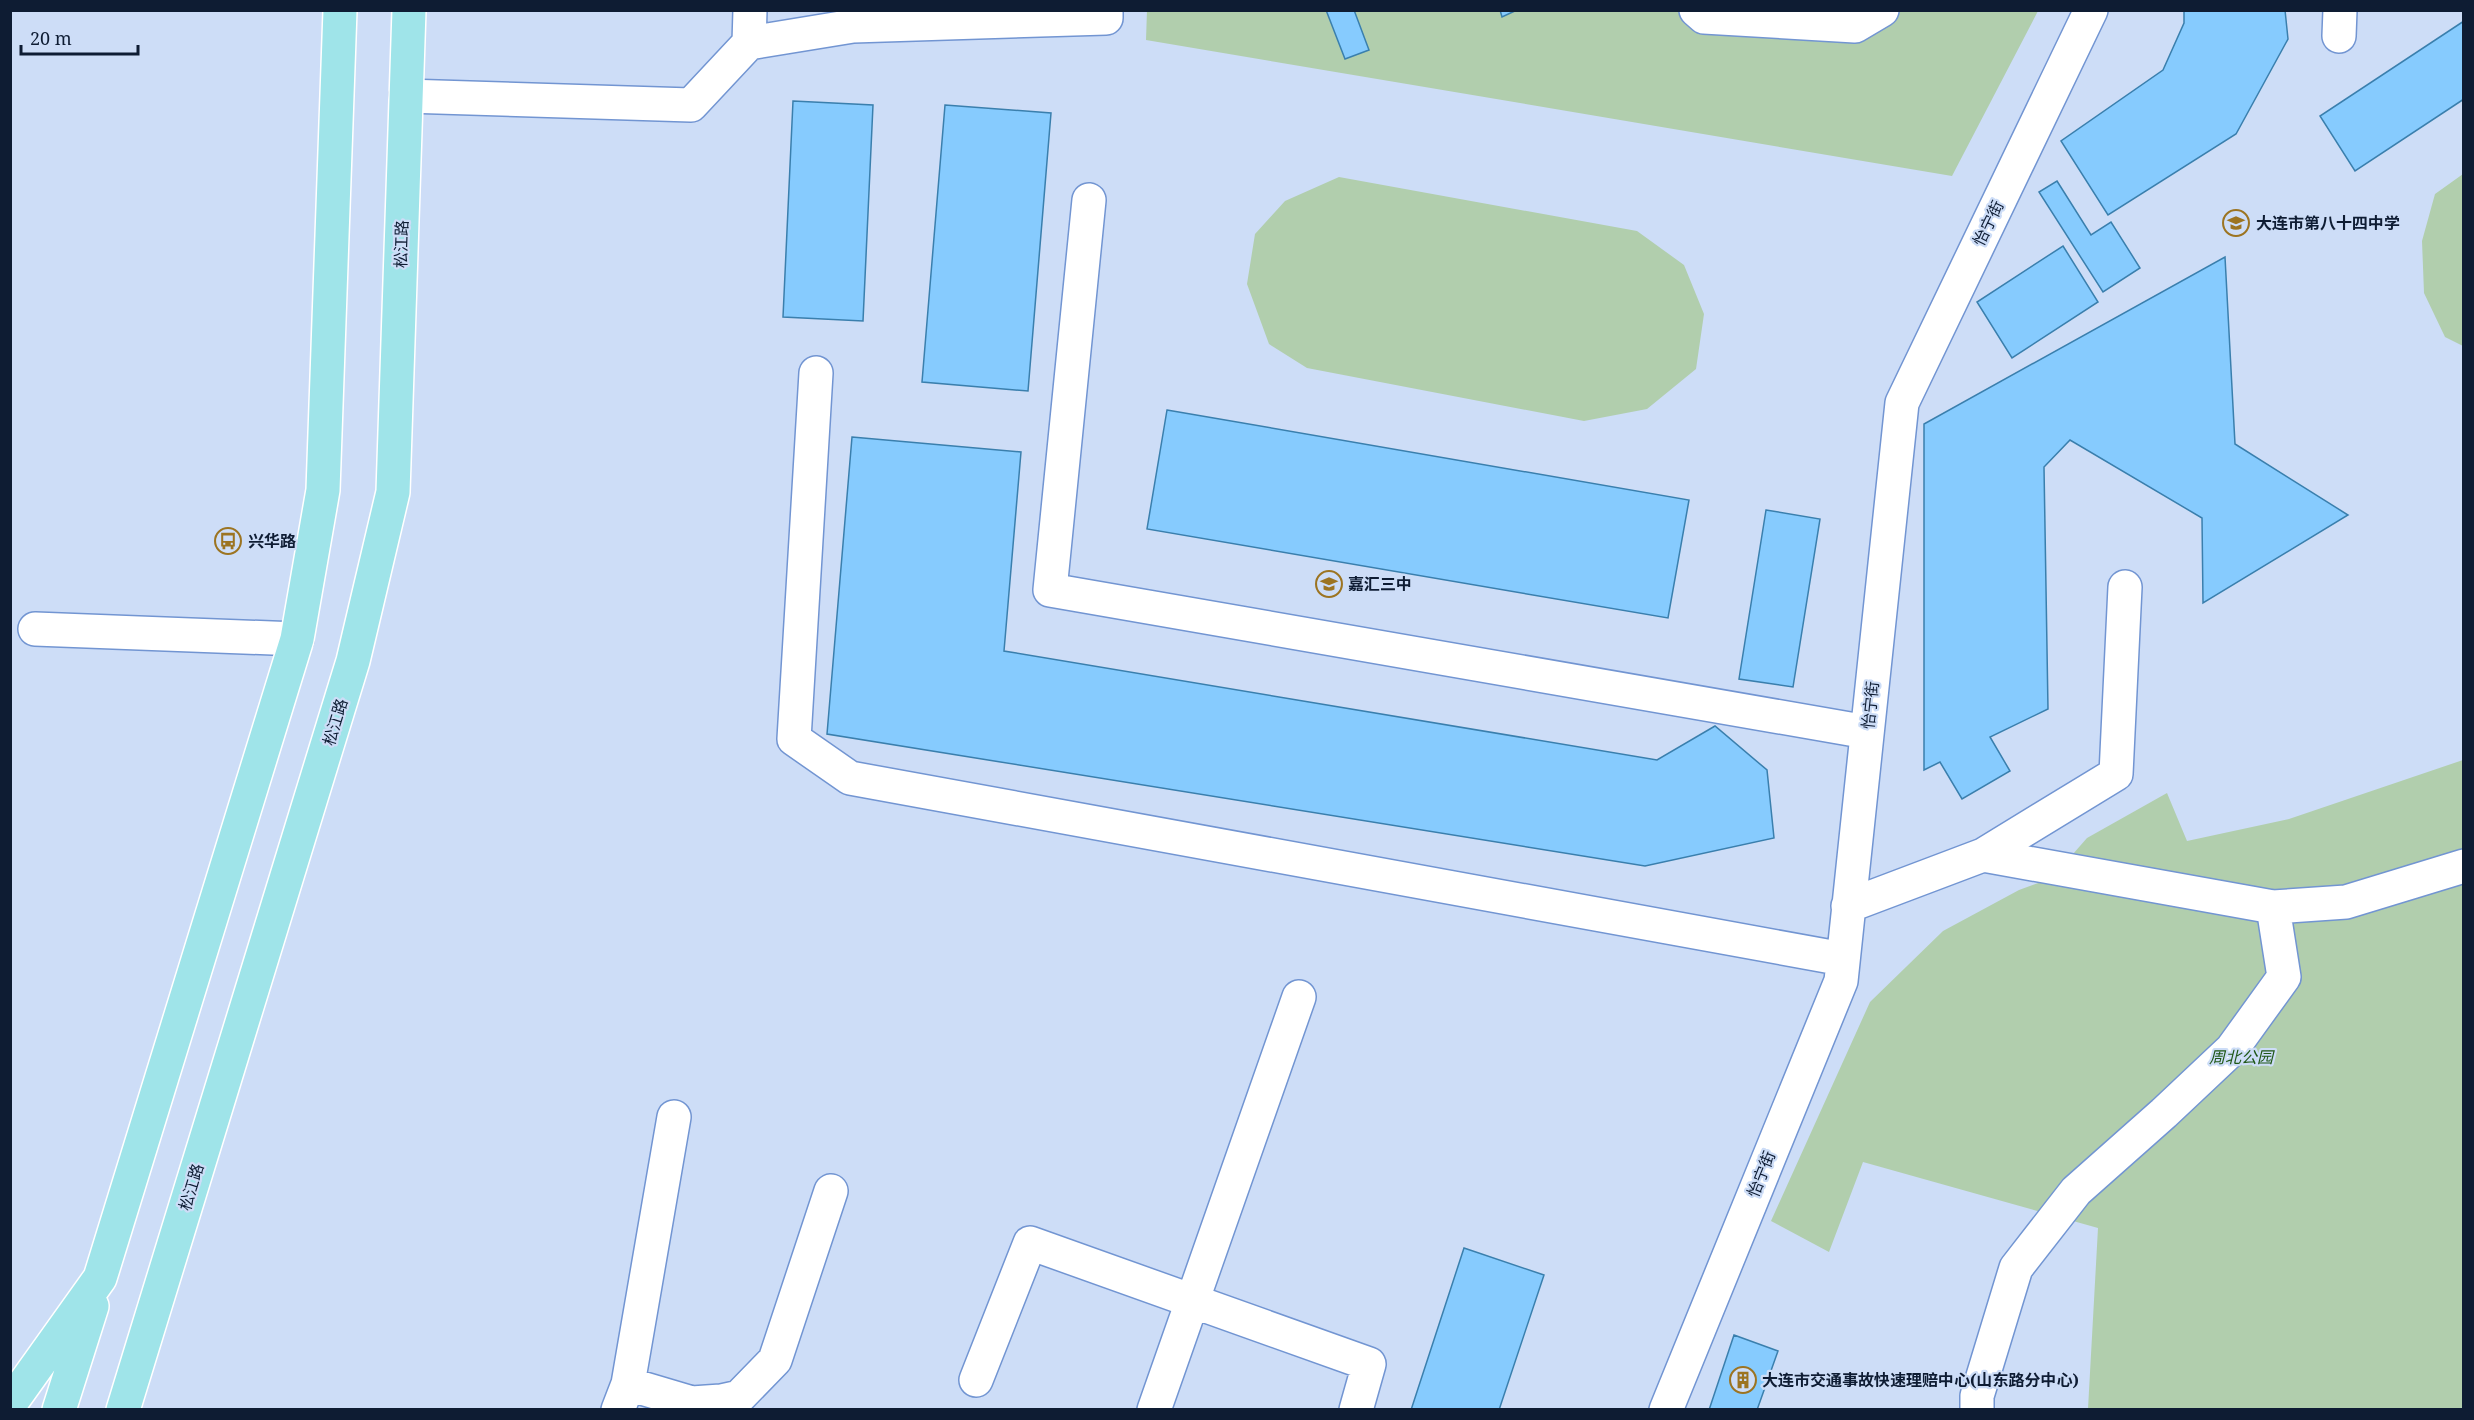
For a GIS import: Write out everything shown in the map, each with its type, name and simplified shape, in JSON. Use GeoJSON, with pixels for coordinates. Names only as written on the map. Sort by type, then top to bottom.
{"type":"FeatureCollection","features":[{"type":"Feature","properties":{"kind":"main road"},"geometry":{"type":"LineString","coordinates":[[59,1410],[297,639],[323,490],[340,10]]}},
{"type":"Feature","properties":{"kind":"main road","name":"松江路"},"geometry":{"type":"LineString","coordinates":[[123,1410],[353,661],[393,492],[409,10]]}},
{"type":"Feature","properties":{"kind":"main road"},"geometry":{"type":"LineString","coordinates":[[10,1404],[100,1278]]}},
{"type":"Feature","properties":{"kind":"street"},"geometry":{"type":"LineString","coordinates":[[749,43],[750,10]]}},
{"type":"Feature","properties":{"kind":"street"},"geometry":{"type":"LineString","coordinates":[[406,96],[691,105],[749,43],[853,26],[930,17],[1106,18],[1106,10]]}},
{"type":"Feature","properties":{"kind":"street"},"geometry":{"type":"LineString","coordinates":[[1696,10],[1704,17],[1855,26],[1882,10]]}},
{"type":"Feature","properties":{"kind":"street","name":"怡宁街"},"geometry":{"type":"LineString","coordinates":[[1665,1410],[1841,981],[1902,403],[2091,10]]}},
{"type":"Feature","properties":{"kind":"street"},"geometry":{"type":"LineString","coordinates":[[1089,200],[1050,590],[1867,732]]}},
{"type":"Feature","properties":{"kind":"street"},"geometry":{"type":"LineString","coordinates":[[816,373],[794,739],[850,778],[1843,959]]}},
{"type":"Feature","properties":{"kind":"street"},"geometry":{"type":"LineString","coordinates":[[1848,906],[1983,855],[2116,774],[2125,587]]}},
{"type":"Feature","properties":{"kind":"street"},"geometry":{"type":"LineString","coordinates":[[35,629],[297,639]]}},
{"type":"Feature","properties":{"kind":"street"},"geometry":{"type":"LineString","coordinates":[[1983,855],[2273,907],[2346,902],[2463,866]]}},
{"type":"Feature","properties":{"kind":"street"},"geometry":{"type":"LineString","coordinates":[[1977,1410],[1977,1396],[2016,1268],[2076,1191],[2232,1049],[2284,977],[2273,907]]}},
{"type":"Feature","properties":{"kind":"street"},"geometry":{"type":"LineString","coordinates":[[1154,1410],[1299,997]]}},
{"type":"Feature","properties":{"kind":"street"},"geometry":{"type":"LineString","coordinates":[[674,1117],[623,1397],[692,1403],[721,1401],[742,1403],[775,1360],[831,1191]]}},
{"type":"Feature","properties":{"kind":"street"},"geometry":{"type":"LineString","coordinates":[[976,1380],[1030,1243],[1369,1364],[1356,1410]]}},
{"type":"Feature","properties":{"kind":"green space"},"geometry":{"type":"Polygon","coordinates":[[[1147,10],[2038,11],[1952,176],[1146,40],[1147,10]]]}},
{"type":"Feature","properties":{"kind":"green space"},"geometry":{"type":"Polygon","coordinates":[[[2463,174],[2463,346],[2445,337],[2424,293],[2422,241],[2435,194],[2463,174]]]}},
{"type":"Feature","properties":{"kind":"green space"},"geometry":{"type":"Polygon","coordinates":[[[1339,177],[1637,231],[1684,265],[1704,314],[1696,369],[1647,409],[1584,421],[1307,368],[1269,344],[1247,284],[1255,234],[1285,201],[1339,177]]]}},
{"type":"Feature","properties":{"kind":"green space","name":"周北公园"},"geometry":{"type":"Polygon","coordinates":[[[2463,760],[2463,1409],[2088,1409],[2098,1228],[1863,1162],[1829,1252],[1771,1221],[1870,1002],[1943,931],[2019,890],[2052,878],[2087,838],[2167,793],[2187,841],[2289,819],[2463,760]]]}},
{"type":"Feature","properties":{"kind":"building"},"geometry":{"type":"Polygon","coordinates":[[[1326,10],[1354,10],[1369,50],[1345,59],[1326,10]]]}},
{"type":"Feature","properties":{"kind":"building"},"geometry":{"type":"Polygon","coordinates":[[[1500,10],[1517,10],[1502,17],[1500,10]]]}},
{"type":"Feature","properties":{"kind":"building"},"geometry":{"type":"Polygon","coordinates":[[[2184,10],[2285,10],[2288,39],[2236,134],[2108,215],[2061,141],[2163,70],[2184,23],[2184,10]]]}},
{"type":"Feature","properties":{"kind":"building"},"geometry":{"type":"Polygon","coordinates":[[[2464,21],[2464,99],[2355,171],[2320,116],[2464,21]]]}},
{"type":"Feature","properties":{"kind":"building"},"geometry":{"type":"Polygon","coordinates":[[[793,101],[873,105],[863,321],[783,317],[793,101]]]}},
{"type":"Feature","properties":{"kind":"building"},"geometry":{"type":"Polygon","coordinates":[[[945,105],[1051,113],[1028,391],[922,382],[945,105]]]}},
{"type":"Feature","properties":{"kind":"building"},"geometry":{"type":"Polygon","coordinates":[[[2057,181],[2091,235],[2111,222],[2140,268],[2103,292],[2039,192],[2057,181]]]}},
{"type":"Feature","properties":{"kind":"building"},"geometry":{"type":"Polygon","coordinates":[[[2063,246],[2098,302],[2012,358],[1977,302],[2063,246]]]}},
{"type":"Feature","properties":{"kind":"building"},"geometry":{"type":"Polygon","coordinates":[[[2225,257],[2235,444],[2348,515],[2203,603],[2202,518],[2070,440],[2044,467],[2048,709],[1990,737],[2010,771],[1962,799],[1940,762],[1924,770],[1924,424],[2225,257]]]}},
{"type":"Feature","properties":{"kind":"building"},"geometry":{"type":"Polygon","coordinates":[[[1167,410],[1689,500],[1668,618],[1147,529],[1167,410]]]}},
{"type":"Feature","properties":{"kind":"building"},"geometry":{"type":"Polygon","coordinates":[[[852,437],[1021,452],[1004,651],[1657,760],[1715,726],[1767,770],[1774,838],[1645,866],[827,734],[852,437]]]}},
{"type":"Feature","properties":{"kind":"building"},"geometry":{"type":"Polygon","coordinates":[[[1766,510],[1820,519],[1793,687],[1739,679],[1766,510]]]}},
{"type":"Feature","properties":{"kind":"building"},"geometry":{"type":"Polygon","coordinates":[[[1464,1248],[1544,1275],[1499,1410],[1411,1410],[1464,1248]]]}},
{"type":"Feature","properties":{"kind":"building","name":"大连市交通事故快速理赔中心(山东路分中心)"},"geometry":{"type":"Polygon","coordinates":[[[1734,1335],[1778,1351],[1757,1410],[1709,1410],[1734,1335]]]}},
{"type":"Feature","properties":{"kind":"place","name":"大连市第八十四中学"},"geometry":{"type":"Point","coordinates":[2236,223]}},
{"type":"Feature","properties":{"kind":"place","name":"兴华路"},"geometry":{"type":"Point","coordinates":[228,541]}},
{"type":"Feature","properties":{"kind":"place","name":"嘉汇三中"},"geometry":{"type":"Point","coordinates":[1329,584]}},
{"type":"Feature","properties":{"kind":"place","name":"大连市交通事故快速理赔中心(山东路分中心)"},"geometry":{"type":"Point","coordinates":[1743,1380]}}]}
